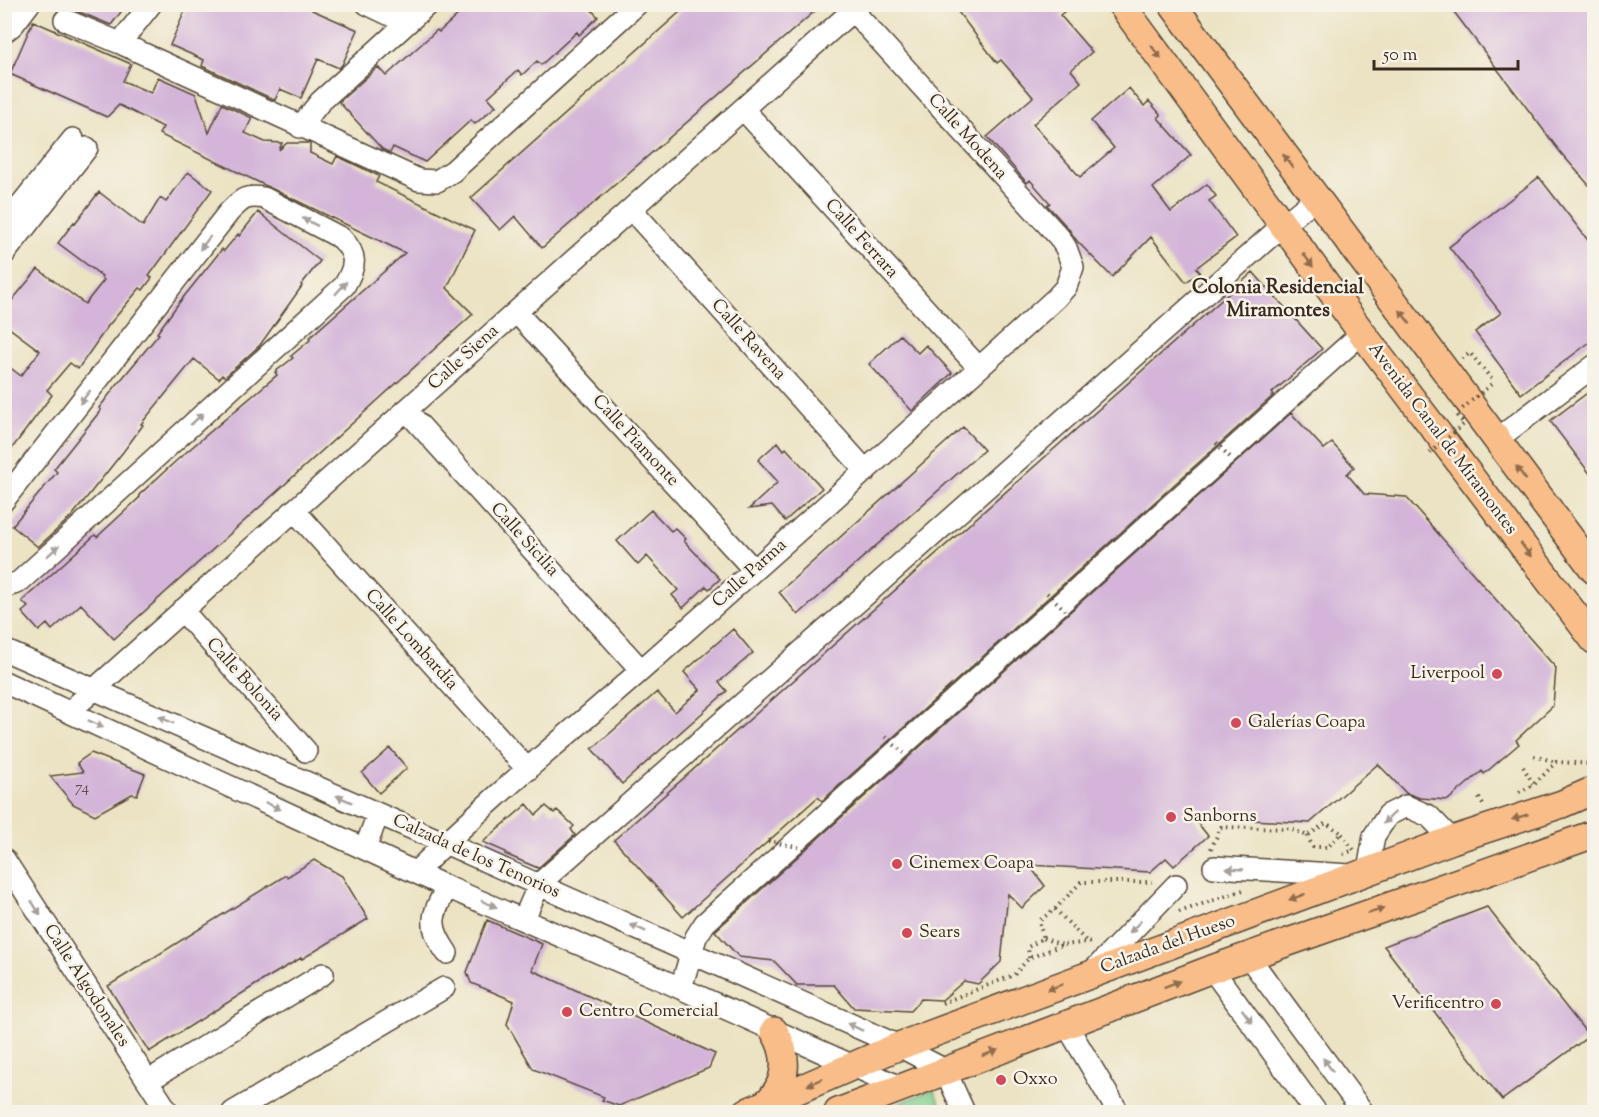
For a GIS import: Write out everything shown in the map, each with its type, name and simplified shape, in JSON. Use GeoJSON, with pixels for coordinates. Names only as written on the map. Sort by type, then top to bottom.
{"type":"FeatureCollection","features":[{"type":"Feature","properties":{"kind":"main road","name":"Avenida Canal de Miramontes"},"geometry":{"type":"LineString","coordinates":[[1121,4],[1362,333],[1594,640]]}},
{"type":"Feature","properties":{"kind":"main road"},"geometry":{"type":"LineString","coordinates":[[1172,4],[1594,570]]}},
{"type":"Feature","properties":{"kind":"main road"},"geometry":{"type":"LineString","coordinates":[[1562,804],[1594,784]]}},
{"type":"Feature","properties":{"kind":"main road","name":"Calzada del Hueso"},"geometry":{"type":"LineString","coordinates":[[754,1110],[851,1065],[899,1046],[1452,840],[1562,804],[1594,790]]}},
{"type":"Feature","properties":{"kind":"main road","name":"Calzada del Hueso"},"geometry":{"type":"LineString","coordinates":[[838,1113],[900,1087],[1212,969],[1594,834]]}},
{"type":"Feature","properties":{"kind":"main road"},"geometry":{"type":"LineString","coordinates":[[754,1110],[776,1092],[784,1073],[784,1051],[774,1031]]}},
{"type":"Feature","properties":{"kind":"street"},"geometry":{"type":"LineString","coordinates":[[4,32],[13,25],[29,4]]}},
{"type":"Feature","properties":{"kind":"street"},"geometry":{"type":"LineString","coordinates":[[120,44],[151,4]]}},
{"type":"Feature","properties":{"kind":"street"},"geometry":{"type":"LineString","coordinates":[[367,4],[407,23]]}},
{"type":"Feature","properties":{"kind":"street"},"geometry":{"type":"LineString","coordinates":[[300,126],[320,102],[428,4]]}},
{"type":"Feature","properties":{"kind":"street"},"geometry":{"type":"LineString","coordinates":[[65,20],[419,180],[437,182],[462,163],[638,4]]}},
{"type":"Feature","properties":{"kind":"street","name":"Calle Siena"},"geometry":{"type":"LineString","coordinates":[[69,712],[856,8]]}},
{"type":"Feature","properties":{"kind":"street","name":"Calle Modena"},"geometry":{"type":"LineString","coordinates":[[856,8],[1059,237],[1073,267]]}},
{"type":"Feature","properties":{"kind":"street","name":"Calle Ferrara"},"geometry":{"type":"LineString","coordinates":[[743,109],[979,368]]}},
{"type":"Feature","properties":{"kind":"street"},"geometry":{"type":"LineString","coordinates":[[4,226],[80,143],[4,254]]}},
{"type":"Feature","properties":{"kind":"street"},"geometry":{"type":"LineString","coordinates":[[4,501],[229,212],[243,198],[252,196],[264,198],[341,238],[350,247],[354,258],[352,273],[344,286],[19,582],[4,587]]}},
{"type":"Feature","properties":{"kind":"street"},"geometry":{"type":"LineString","coordinates":[[524,919],[539,884],[1316,198]]}},
{"type":"Feature","properties":{"kind":"street","name":"Calle Ravena"},"geometry":{"type":"LineString","coordinates":[[631,209],[866,471]]}},
{"type":"Feature","properties":{"kind":"street","name":"Calle Parma"},"geometry":{"type":"LineString","coordinates":[[416,872],[445,843],[866,471],[1056,298],[1066,286],[1073,267]]}},
{"type":"Feature","properties":{"kind":"street","name":"Calle Piamonte"},"geometry":{"type":"LineString","coordinates":[[516,312],[754,570]]}},
{"type":"Feature","properties":{"kind":"street"},"geometry":{"type":"LineString","coordinates":[[681,988],[696,937],[705,923],[1362,333]]}},
{"type":"Feature","properties":{"kind":"street"},"geometry":{"type":"LineString","coordinates":[[1496,440],[1594,366]]}},
{"type":"Feature","properties":{"kind":"street","name":"Calle Sicilia"},"geometry":{"type":"LineString","coordinates":[[406,410],[641,670]]}},
{"type":"Feature","properties":{"kind":"street","name":"Calle Lombardía"},"geometry":{"type":"LineString","coordinates":[[294,510],[528,770]]}},
{"type":"Feature","properties":{"kind":"street","name":"Calle Bolonia"},"geometry":{"type":"LineString","coordinates":[[182,610],[306,751]]}},
{"type":"Feature","properties":{"kind":"street","name":"Calzada de los Tenorios"},"geometry":{"type":"LineString","coordinates":[[4,650],[692,952],[899,1046],[945,1070]]}},
{"type":"Feature","properties":{"kind":"street"},"geometry":{"type":"LineString","coordinates":[[7,683],[32,662]]}},
{"type":"Feature","properties":{"kind":"street","name":"Calzada de los Tenorios"},"geometry":{"type":"LineString","coordinates":[[7,683],[447,887],[681,988],[900,1087]]}},
{"type":"Feature","properties":{"kind":"street"},"geometry":{"type":"LineString","coordinates":[[1210,863],[1363,873],[1374,836],[1388,814],[1406,806],[1429,816],[1452,840]]}},
{"type":"Feature","properties":{"kind":"street"},"geometry":{"type":"LineString","coordinates":[[365,849],[378,814]]}},
{"type":"Feature","properties":{"kind":"street","name":"Calle Algodonales"},"geometry":{"type":"LineString","coordinates":[[4,859],[168,1113]]}},
{"type":"Feature","properties":{"kind":"street"},"geometry":{"type":"LineString","coordinates":[[1091,974],[1176,885]]}},
{"type":"Feature","properties":{"kind":"street"},"geometry":{"type":"LineString","coordinates":[[447,887],[433,918],[436,938],[447,953]]}},
{"type":"Feature","properties":{"kind":"street"},"geometry":{"type":"LineString","coordinates":[[1248,956],[1363,1113]]}},
{"type":"Feature","properties":{"kind":"street"},"geometry":{"type":"LineString","coordinates":[[1212,969],[1316,1113]]}},
{"type":"Feature","properties":{"kind":"street"},"geometry":{"type":"LineString","coordinates":[[148,1081],[323,974]]}},
{"type":"Feature","properties":{"kind":"street"},"geometry":{"type":"LineString","coordinates":[[232,1113],[444,988]]}},
{"type":"Feature","properties":{"kind":"street"},"geometry":{"type":"LineString","coordinates":[[1066,1024],[1118,1113]]}},
{"type":"Feature","properties":{"kind":"street"},"geometry":{"type":"LineString","coordinates":[[945,1070],[964,1113]]}},
{"type":"Feature","properties":{"kind":"path"},"geometry":{"type":"LineString","coordinates":[[1430,453],[1464,424],[1456,414],[1494,382],[1470,353]]}},
{"type":"Feature","properties":{"kind":"path"},"geometry":{"type":"LineString","coordinates":[[1216,443],[1232,459]]}},
{"type":"Feature","properties":{"kind":"path"},"geometry":{"type":"LineString","coordinates":[[1047,593],[1065,610]]}},
{"type":"Feature","properties":{"kind":"path"},"geometry":{"type":"LineString","coordinates":[[885,737],[904,753]]}},
{"type":"Feature","properties":{"kind":"path"},"geometry":{"type":"LineString","coordinates":[[1534,756],[1556,762]]}},
{"type":"Feature","properties":{"kind":"path"},"geometry":{"type":"LineString","coordinates":[[1523,767],[1534,785]]}},
{"type":"Feature","properties":{"kind":"path"},"geometry":{"type":"LineString","coordinates":[[1307,836],[1326,823],[1341,833]]}},
{"type":"Feature","properties":{"kind":"path"},"geometry":{"type":"LineString","coordinates":[[1210,863],[1221,827],[1292,830],[1307,836],[1313,847]]}},
{"type":"Feature","properties":{"kind":"path"},"geometry":{"type":"LineString","coordinates":[[768,841],[802,848]]}},
{"type":"Feature","properties":{"kind":"path"},"geometry":{"type":"LineString","coordinates":[[1043,938],[1039,921],[1055,909],[1081,882],[1154,882]]}},
{"type":"Feature","properties":{"kind":"path"},"geometry":{"type":"LineString","coordinates":[[1055,909],[1088,944]]}},
{"type":"Feature","properties":{"kind":"path"},"geometry":{"type":"LineString","coordinates":[[1029,958],[1028,946],[1043,938],[1062,945]]}},
{"type":"Feature","properties":{"kind":"green space"},"geometry":{"type":"Polygon","coordinates":[[[933,1089],[944,1112],[878,1112],[933,1089]]]}},
{"type":"Feature","properties":{"kind":"building"},"geometry":{"type":"Polygon","coordinates":[[[66,4],[127,4],[111,25],[72,9],[66,4]]]}},
{"type":"Feature","properties":{"kind":"building"},"geometry":{"type":"Polygon","coordinates":[[[188,4],[314,4],[312,10],[358,30],[339,68],[318,59],[301,98],[280,89],[275,100],[202,66],[204,60],[170,45],[188,4]]]}},
{"type":"Feature","properties":{"kind":"building"},"geometry":{"type":"Polygon","coordinates":[[[470,4],[586,4],[598,17],[579,35],[577,32],[541,65],[537,61],[522,75],[518,70],[488,97],[496,106],[475,124],[471,120],[425,162],[393,147],[390,153],[382,149],[339,102],[378,67],[386,76],[470,4]]]}},
{"type":"Feature","properties":{"kind":"building"},"geometry":{"type":"Polygon","coordinates":[[[689,4],[823,4],[542,248],[515,216],[500,230],[471,198],[689,4]]]}},
{"type":"Feature","properties":{"kind":"building"},"geometry":{"type":"Polygon","coordinates":[[[952,4],[1074,4],[1060,15],[1092,52],[1071,70],[1081,82],[1033,124],[1080,177],[1114,148],[1091,121],[1129,88],[1144,106],[1149,101],[1161,115],[1158,118],[1191,155],[1153,188],[1171,212],[1207,184],[1216,196],[1209,201],[1236,237],[1196,268],[1200,272],[1186,282],[1151,237],[1112,277],[1077,241],[1047,205],[1050,203],[1030,180],[1027,183],[987,137],[1033,97],[1001,60],[997,63],[952,4]]]}},
{"type":"Feature","properties":{"kind":"building"},"geometry":{"type":"Polygon","coordinates":[[[1448,4],[1584,4],[1594,17],[1594,191],[1561,153],[1448,4]]]}},
{"type":"Feature","properties":{"kind":"building"},"geometry":{"type":"Polygon","coordinates":[[[33,21],[131,64],[123,81],[151,93],[158,77],[196,94],[209,133],[222,104],[252,118],[245,133],[265,142],[282,143],[279,150],[287,143],[308,143],[310,153],[333,164],[337,156],[379,176],[376,182],[475,230],[447,288],[473,314],[114,639],[81,604],[52,630],[47,624],[39,631],[22,612],[28,607],[22,601],[95,535],[97,537],[177,460],[277,375],[275,372],[293,358],[291,356],[310,340],[309,338],[405,253],[159,134],[163,127],[119,105],[107,117],[10,74],[33,21]]]}},
{"type":"Feature","properties":{"kind":"building"},"geometry":{"type":"Polygon","coordinates":[[[188,172],[212,190],[149,276],[152,278],[143,290],[140,288],[108,326],[78,369],[70,363],[47,390],[52,395],[4,459],[4,363],[21,376],[40,351],[4,324],[4,310],[38,269],[85,304],[104,280],[102,276],[58,243],[74,222],[99,192],[143,226],[160,198],[166,202],[188,172]]]}},
{"type":"Feature","properties":{"kind":"building"},"geometry":{"type":"Polygon","coordinates":[[[1539,177],[1594,248],[1594,339],[1521,394],[1475,332],[1501,313],[1449,247],[1539,177]]]}},
{"type":"Feature","properties":{"kind":"building"},"geometry":{"type":"Polygon","coordinates":[[[258,212],[320,261],[260,345],[225,377],[222,375],[219,379],[194,359],[141,424],[143,425],[123,452],[72,516],[38,547],[12,526],[57,472],[54,469],[101,410],[99,408],[115,387],[159,334],[157,333],[178,304],[222,249],[224,251],[238,234],[239,236],[258,212]]]}},
{"type":"Feature","properties":{"kind":"building"},"geometry":{"type":"Polygon","coordinates":[[[1253,272],[1322,349],[1272,393],[1274,395],[822,801],[818,797],[683,917],[614,840],[1253,272]]]}},
{"type":"Feature","properties":{"kind":"building"},"geometry":{"type":"Polygon","coordinates":[[[900,335],[918,353],[926,345],[952,373],[912,411],[869,364],[900,335]]]}},
{"type":"Feature","properties":{"kind":"building"},"geometry":{"type":"Polygon","coordinates":[[[1594,388],[1594,479],[1550,421],[1594,388]]]}},
{"type":"Feature","properties":{"kind":"building","name":"Galerías Coapa"},"geometry":{"type":"Polygon","coordinates":[[[1291,413],[1324,449],[1332,443],[1354,467],[1347,474],[1364,494],[1406,497],[1556,668],[1553,706],[1516,740],[1519,744],[1484,774],[1482,771],[1448,800],[1420,798],[1406,793],[1378,764],[1310,823],[1193,817],[1208,836],[1174,866],[1166,858],[1150,872],[1029,865],[1045,886],[1022,908],[1008,894],[1001,962],[978,984],[964,981],[942,1000],[921,999],[910,1011],[854,1008],[834,985],[797,985],[774,961],[739,957],[715,931],[1291,413]]]}},
{"type":"Feature","properties":{"kind":"building"},"geometry":{"type":"Polygon","coordinates":[[[963,427],[984,450],[798,615],[779,592],[963,427]]]}},
{"type":"Feature","properties":{"kind":"building"},"geometry":{"type":"Polygon","coordinates":[[[778,442],[822,488],[785,521],[772,506],[749,509],[778,482],[758,460],[778,442]]]}},
{"type":"Feature","properties":{"kind":"building"},"geometry":{"type":"Polygon","coordinates":[[[651,510],[671,531],[675,528],[686,539],[684,541],[720,579],[709,589],[706,586],[683,608],[672,595],[678,590],[647,556],[638,565],[617,541],[651,510]]]}},
{"type":"Feature","properties":{"kind":"building"},"geometry":{"type":"Polygon","coordinates":[[[733,629],[753,653],[719,682],[727,691],[622,784],[592,749],[657,692],[675,712],[700,690],[684,672],[733,629]]]}},
{"type":"Feature","properties":{"kind":"building"},"geometry":{"type":"Polygon","coordinates":[[[390,748],[407,768],[379,793],[362,773],[390,748]]]}},
{"type":"Feature","properties":{"kind":"building"},"geometry":{"type":"Polygon","coordinates":[[[91,753],[145,774],[137,795],[132,794],[95,815],[73,804],[50,776],[83,772],[77,763],[91,753]]]}},
{"type":"Feature","properties":{"kind":"building"},"geometry":{"type":"Polygon","coordinates":[[[527,804],[536,815],[546,806],[554,813],[557,810],[574,826],[571,829],[575,835],[538,868],[483,842],[527,804]]]}},
{"type":"Feature","properties":{"kind":"building"},"geometry":{"type":"Polygon","coordinates":[[[314,860],[342,876],[368,919],[265,979],[149,1052],[108,986],[286,875],[287,877],[314,860]]]}},
{"type":"Feature","properties":{"kind":"building","name":"Verificentro"},"geometry":{"type":"Polygon","coordinates":[[[1487,907],[1589,1036],[1502,1100],[1384,946],[1487,907]]]}},
{"type":"Feature","properties":{"kind":"building","name":"Centro Comercial"},"geometry":{"type":"Polygon","coordinates":[[[487,920],[542,944],[532,970],[715,1054],[709,1068],[619,1106],[602,1100],[604,1097],[533,1069],[507,1024],[514,1001],[471,983],[467,972],[487,920]]]}},
{"type":"Feature","properties":{"kind":"place","name":"Liverpool"},"geometry":{"type":"Point","coordinates":[1497,674]}},
{"type":"Feature","properties":{"kind":"place","name":"Galerías Coapa"},"geometry":{"type":"Point","coordinates":[1236,723]}},
{"type":"Feature","properties":{"kind":"place","name":"Sanborns"},"geometry":{"type":"Point","coordinates":[1171,817]}},
{"type":"Feature","properties":{"kind":"place","name":"Cinemex Coapa"},"geometry":{"type":"Point","coordinates":[897,864]}},
{"type":"Feature","properties":{"kind":"place","name":"Sears"},"geometry":{"type":"Point","coordinates":[907,933]}},
{"type":"Feature","properties":{"kind":"place","name":"Verificentro"},"geometry":{"type":"Point","coordinates":[1496,1004]}},
{"type":"Feature","properties":{"kind":"place","name":"Centro Comercial"},"geometry":{"type":"Point","coordinates":[567,1012]}},
{"type":"Feature","properties":{"kind":"place","name":"Oxxo"},"geometry":{"type":"Point","coordinates":[1001,1080]}},
{"type":"Feature","properties":{"kind":"district","name":"Colonia Residencial Miramontes"},"geometry":{"type":"Point","coordinates":[1278,300]}}]}
